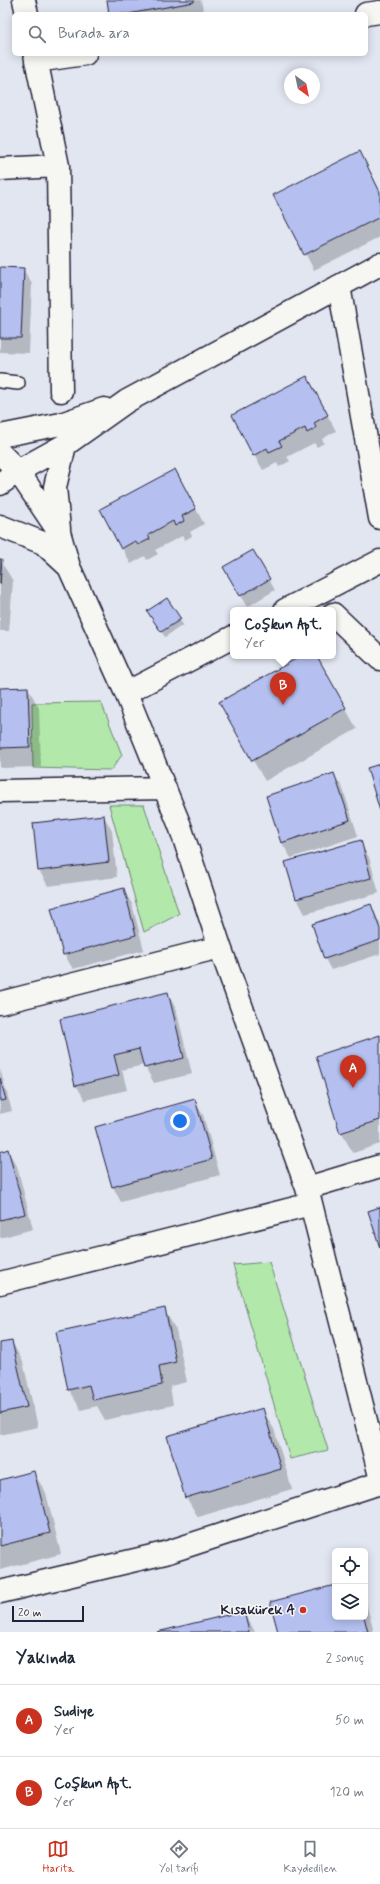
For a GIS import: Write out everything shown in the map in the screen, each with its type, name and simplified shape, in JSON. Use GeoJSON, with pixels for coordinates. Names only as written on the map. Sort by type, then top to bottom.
{"type":"FeatureCollection","features":[{"type":"Feature","properties":{"kind":"street"},"geometry":{"type":"LineString","coordinates":[[24,0],[26,12]]}},
{"type":"Feature","properties":{"kind":"street"},"geometry":{"type":"LineString","coordinates":[[368,14],[380,12]]}},
{"type":"Feature","properties":{"kind":"street"},"geometry":{"type":"LineString","coordinates":[[52,56],[36,57],[58,166],[61,391]]}},
{"type":"Feature","properties":{"kind":"street"},"geometry":{"type":"LineString","coordinates":[[0,169],[58,166]]}},
{"type":"Feature","properties":{"kind":"street"},"geometry":{"type":"LineString","coordinates":[[0,484],[18,471],[65,445],[127,400],[380,264]]}},
{"type":"Feature","properties":{"kind":"street"},"geometry":{"type":"LineString","coordinates":[[339,286],[380,518]]}},
{"type":"Feature","properties":{"kind":"street"},"geometry":{"type":"LineString","coordinates":[[0,436],[61,424],[127,400]]}},
{"type":"Feature","properties":{"kind":"street"},"geometry":{"type":"LineString","coordinates":[[65,445],[55,487],[59,532],[69,567],[126,693],[180,826],[220,947],[309,1196],[380,1476]]}},
{"type":"Feature","properties":{"kind":"street"},"geometry":{"type":"LineString","coordinates":[[0,453],[18,471],[59,532]]}},
{"type":"Feature","properties":{"kind":"street"},"geometry":{"type":"LineString","coordinates":[[0,526],[43,543],[69,567]]}},
{"type":"Feature","properties":{"kind":"street"},"geometry":{"type":"LineString","coordinates":[[300,607],[321,603],[380,561]]}},
{"type":"Feature","properties":{"kind":"street"},"geometry":{"type":"LineString","coordinates":[[336,617],[380,659]]}},
{"type":"Feature","properties":{"kind":"street"},"geometry":{"type":"LineString","coordinates":[[126,693],[230,639]]}},
{"type":"Feature","properties":{"kind":"street"},"geometry":{"type":"LineString","coordinates":[[0,791],[165,788]]}},
{"type":"Feature","properties":{"kind":"street"},"geometry":{"type":"LineString","coordinates":[[0,1003],[220,947]]}},
{"type":"Feature","properties":{"kind":"street"},"geometry":{"type":"LineString","coordinates":[[0,1283],[309,1196],[380,1166]]}},
{"type":"Feature","properties":{"kind":"street"},"geometry":{"type":"LineString","coordinates":[[0,1592],[165,1554],[380,1483]]}},
{"type":"Feature","properties":{"kind":"lane"},"geometry":{"type":"LineString","coordinates":[[0,381],[18,383]]}},
{"type":"Feature","properties":{"kind":"green space"},"geometry":{"type":"Polygon","coordinates":[[[101,702],[122,755],[111,770],[33,768],[32,703],[101,702]]]}},
{"type":"Feature","properties":{"kind":"green space"},"geometry":{"type":"Polygon","coordinates":[[[109,805],[144,805],[179,914],[144,932],[109,805]]]}},
{"type":"Feature","properties":{"kind":"green space"},"geometry":{"type":"Polygon","coordinates":[[[269,1262],[328,1450],[290,1459],[233,1265],[269,1262]]]}},
{"type":"Feature","properties":{"kind":"building"},"geometry":{"type":"Polygon","coordinates":[[[107,0],[194,0],[194,2],[139,12],[109,12],[107,0]]]}},
{"type":"Feature","properties":{"kind":"building"},"geometry":{"type":"Polygon","coordinates":[[[360,151],[380,192],[380,217],[304,255],[273,195],[360,151]]]}},
{"type":"Feature","properties":{"kind":"building"},"geometry":{"type":"Polygon","coordinates":[[[0,267],[24,268],[21,338],[0,338],[0,267]]]}},
{"type":"Feature","properties":{"kind":"building"},"geometry":{"type":"Polygon","coordinates":[[[307,376],[328,415],[314,423],[316,428],[307,433],[305,428],[279,441],[282,446],[269,452],[267,448],[253,456],[232,415],[307,376]]]}},
{"type":"Feature","properties":{"kind":"building"},"geometry":{"type":"Polygon","coordinates":[[[175,469],[196,509],[182,516],[184,521],[175,526],[173,521],[148,535],[150,539],[138,545],[135,541],[121,549],[100,509],[175,469]]]}},
{"type":"Feature","properties":{"kind":"building"},"geometry":{"type":"Polygon","coordinates":[[[253,550],[270,579],[240,596],[223,567],[253,550]]]}},
{"type":"Feature","properties":{"kind":"building"},"geometry":{"type":"Polygon","coordinates":[[[0,559],[2,559],[0,584],[0,559]]]}},
{"type":"Feature","properties":{"kind":"building"},"geometry":{"type":"Polygon","coordinates":[[[167,598],[181,619],[161,632],[147,611],[167,598]]]}},
{"type":"Feature","properties":{"kind":"building"},"geometry":{"type":"Polygon","coordinates":[[[296,659],[319,659],[346,708],[252,761],[219,702],[296,659]]]}},
{"type":"Feature","properties":{"kind":"building"},"geometry":{"type":"Polygon","coordinates":[[[28,687],[30,747],[0,748],[0,688],[28,687]]]}},
{"type":"Feature","properties":{"kind":"building"},"geometry":{"type":"Polygon","coordinates":[[[380,764],[380,811],[367,768],[380,764]]]}},
{"type":"Feature","properties":{"kind":"building"},"geometry":{"type":"Polygon","coordinates":[[[334,773],[350,820],[281,843],[266,796],[334,773]]]}},
{"type":"Feature","properties":{"kind":"building"},"geometry":{"type":"Polygon","coordinates":[[[104,815],[109,862],[38,871],[33,823],[104,815]]]}},
{"type":"Feature","properties":{"kind":"building"},"geometry":{"type":"Polygon","coordinates":[[[361,840],[371,878],[296,899],[285,862],[361,840]]]}},
{"type":"Feature","properties":{"kind":"building"},"geometry":{"type":"Polygon","coordinates":[[[124,888],[136,935],[63,955],[51,908],[124,888]]]}},
{"type":"Feature","properties":{"kind":"building"},"geometry":{"type":"Polygon","coordinates":[[[371,904],[380,929],[380,940],[324,959],[312,924],[371,904]]]}},
{"type":"Feature","properties":{"kind":"building"},"geometry":{"type":"Polygon","coordinates":[[[168,992],[184,1058],[144,1068],[139,1049],[114,1055],[119,1075],[75,1086],[60,1019],[168,992]]]}},
{"type":"Feature","properties":{"kind":"building"},"geometry":{"type":"Polygon","coordinates":[[[380,1035],[380,1120],[340,1133],[316,1056],[380,1035]]]}},
{"type":"Feature","properties":{"kind":"building"},"geometry":{"type":"Polygon","coordinates":[[[0,1078],[6,1100],[0,1101],[0,1078]]]}},
{"type":"Feature","properties":{"kind":"building"},"geometry":{"type":"Polygon","coordinates":[[[195,1099],[212,1159],[112,1187],[95,1127],[195,1099]]]}},
{"type":"Feature","properties":{"kind":"building"},"geometry":{"type":"Polygon","coordinates":[[[8,1149],[25,1214],[0,1220],[0,1152],[8,1149]]]}},
{"type":"Feature","properties":{"kind":"building"},"geometry":{"type":"Polygon","coordinates":[[[380,1207],[380,1248],[368,1211],[380,1207]]]}},
{"type":"Feature","properties":{"kind":"building"},"geometry":{"type":"Polygon","coordinates":[[[165,1308],[176,1362],[159,1366],[162,1385],[93,1400],[89,1385],[68,1390],[56,1332],[165,1308]]]}},
{"type":"Feature","properties":{"kind":"building"},"geometry":{"type":"Polygon","coordinates":[[[12,1341],[27,1407],[0,1413],[0,1343],[12,1341]]]}},
{"type":"Feature","properties":{"kind":"building"},"geometry":{"type":"Polygon","coordinates":[[[263,1408],[281,1469],[185,1498],[167,1436],[263,1408]]]}},
{"type":"Feature","properties":{"kind":"building"},"geometry":{"type":"Polygon","coordinates":[[[34,1471],[50,1533],[0,1546],[0,1480],[34,1471]]]}},
{"type":"Feature","properties":{"kind":"building","name":"Kısakürek A"},"geometry":{"type":"Polygon","coordinates":[[[332,1586],[332,1620],[365,1620],[368,1632],[278,1632],[270,1602],[332,1586]]]}},
{"type":"Feature","properties":{"kind":"building"},"geometry":{"type":"Polygon","coordinates":[[[244,1611],[249,1632],[157,1632],[244,1611]]]}},
{"type":"Feature","properties":{"kind":"place","name":"Coşkun Apt."},"geometry":{"type":"Point","coordinates":[283,705]}},
{"type":"Feature","properties":{"kind":"place","name":"Sudiye"},"geometry":{"type":"Point","coordinates":[353,1088]}},
{"type":"Feature","properties":{"kind":"place","name":"Kısakürek A"},"geometry":{"type":"Point","coordinates":[303,1610]}}]}
